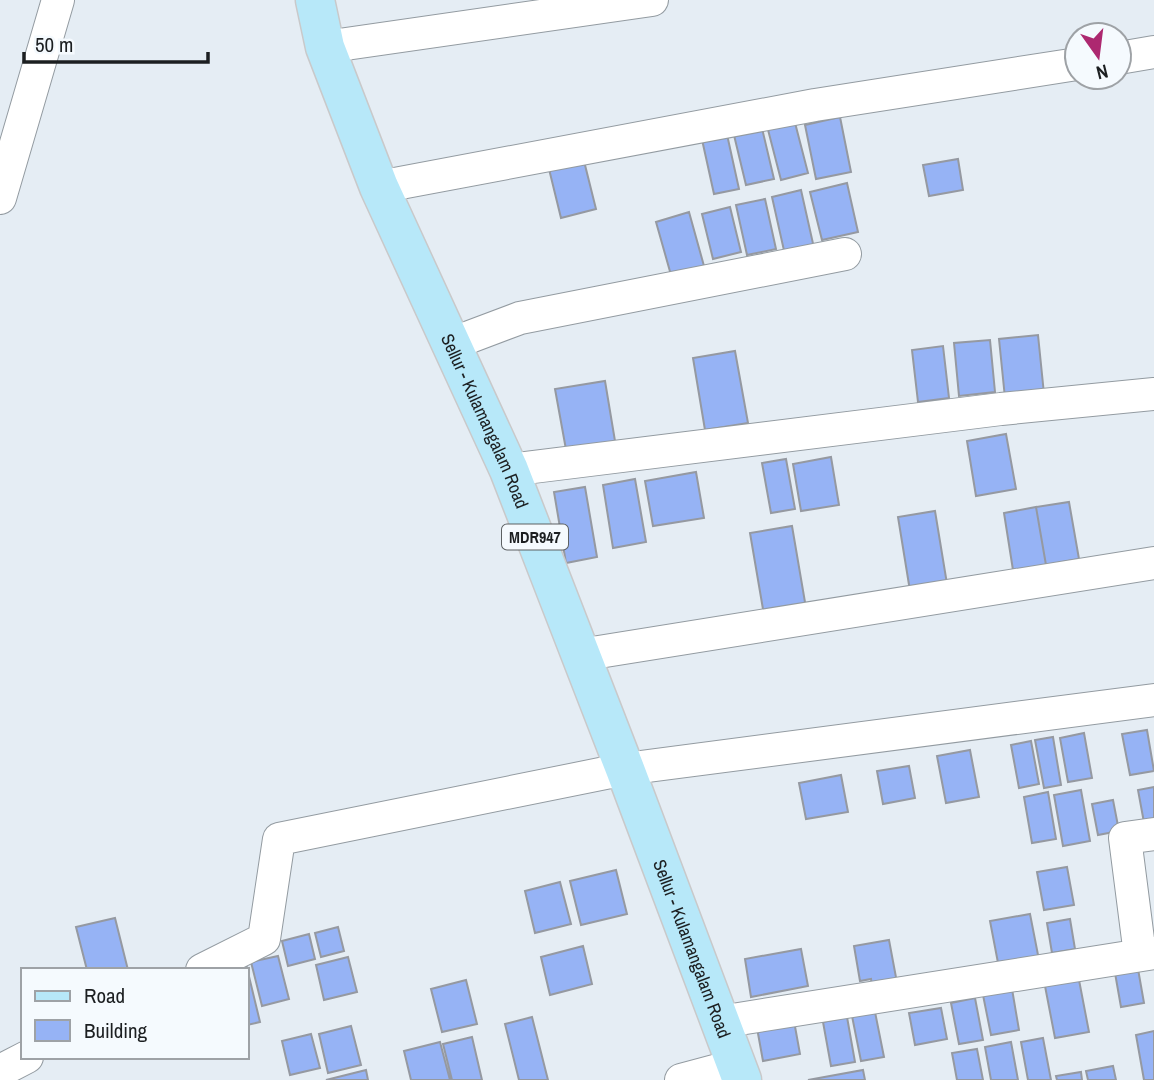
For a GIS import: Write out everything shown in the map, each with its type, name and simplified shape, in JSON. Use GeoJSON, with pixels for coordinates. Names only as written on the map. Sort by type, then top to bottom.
{"type":"FeatureCollection","features":[{"type":"Feature","properties":{"kind":"main road","name":"Sellur - Kulamangalam Road"},"geometry":{"type":"LineString","coordinates":[[315,0],[325,47],[379,187],[509,470],[740,1072]]}},
{"type":"Feature","properties":{"kind":"street"},"geometry":{"type":"LineString","coordinates":[[0,198],[58,0]]}},
{"type":"Feature","properties":{"kind":"street"},"geometry":{"type":"LineString","coordinates":[[325,47],[652,0]]}},
{"type":"Feature","properties":{"kind":"street"},"geometry":{"type":"LineString","coordinates":[[1133,56],[1154,52]]}},
{"type":"Feature","properties":{"kind":"street"},"geometry":{"type":"LineString","coordinates":[[379,187],[815,106],[1063,66]]}},
{"type":"Feature","properties":{"kind":"street"},"geometry":{"type":"LineString","coordinates":[[451,344],[520,318],[845,254]]}},
{"type":"Feature","properties":{"kind":"street"},"geometry":{"type":"LineString","coordinates":[[509,470],[987,411],[1154,394]]}},
{"type":"Feature","properties":{"kind":"street"},"geometry":{"type":"LineString","coordinates":[[580,655],[1154,563]]}},
{"type":"Feature","properties":{"kind":"street"},"geometry":{"type":"LineString","coordinates":[[206,968],[264,939],[279,839],[625,769],[1154,700]]}},
{"type":"Feature","properties":{"kind":"street"},"geometry":{"type":"LineString","coordinates":[[720,1022],[1147,954],[1125,838],[1154,834]]}},
{"type":"Feature","properties":{"kind":"street"},"geometry":{"type":"LineString","coordinates":[[0,1071],[23,1059]]}},
{"type":"Feature","properties":{"kind":"street"},"geometry":{"type":"LineString","coordinates":[[681,1080],[740,1072]]}},
{"type":"Feature","properties":{"kind":"building"},"geometry":{"type":"Polygon","coordinates":[[[793,115],[808,173],[781,180],[766,122],[793,115]]]}},
{"type":"Feature","properties":{"kind":"building"},"geometry":{"type":"Polygon","coordinates":[[[840,117],[851,172],[816,179],[805,125],[840,117]]]}},
{"type":"Feature","properties":{"kind":"building"},"geometry":{"type":"Polygon","coordinates":[[[761,124],[774,179],[746,185],[733,131],[761,124]]]}},
{"type":"Feature","properties":{"kind":"building"},"geometry":{"type":"Polygon","coordinates":[[[726,130],[739,189],[714,194],[701,135],[726,130]]]}},
{"type":"Feature","properties":{"kind":"building"},"geometry":{"type":"Polygon","coordinates":[[[958,159],[963,190],[929,196],[923,165],[958,159]]]}},
{"type":"Feature","properties":{"kind":"building"},"geometry":{"type":"Polygon","coordinates":[[[584,161],[596,209],[561,218],[549,169],[584,161]]]}},
{"type":"Feature","properties":{"kind":"building"},"geometry":{"type":"Polygon","coordinates":[[[847,183],[858,232],[822,240],[810,192],[847,183]]]}},
{"type":"Feature","properties":{"kind":"building"},"geometry":{"type":"Polygon","coordinates":[[[801,190],[814,248],[785,255],[772,197],[801,190]]]}},
{"type":"Feature","properties":{"kind":"building"},"geometry":{"type":"Polygon","coordinates":[[[765,199],[776,249],[747,255],[736,205],[765,199]]]}},
{"type":"Feature","properties":{"kind":"building"},"geometry":{"type":"Polygon","coordinates":[[[730,207],[741,252],[713,259],[702,214],[730,207]]]}},
{"type":"Feature","properties":{"kind":"building"},"geometry":{"type":"Polygon","coordinates":[[[689,212],[704,266],[671,275],[656,222],[689,212]]]}},
{"type":"Feature","properties":{"kind":"building"},"geometry":{"type":"Polygon","coordinates":[[[1038,335],[1044,394],[1005,398],[999,339],[1038,335]]]}},
{"type":"Feature","properties":{"kind":"building"},"geometry":{"type":"Polygon","coordinates":[[[990,340],[995,392],[959,396],[954,343],[990,340]]]}},
{"type":"Feature","properties":{"kind":"building"},"geometry":{"type":"Polygon","coordinates":[[[943,346],[949,398],[918,402],[912,350],[943,346]]]}},
{"type":"Feature","properties":{"kind":"building"},"geometry":{"type":"Polygon","coordinates":[[[735,351],[748,423],[705,430],[693,358],[735,351]]]}},
{"type":"Feature","properties":{"kind":"building"},"geometry":{"type":"Polygon","coordinates":[[[605,381],[616,447],[567,455],[555,389],[605,381]]]}},
{"type":"Feature","properties":{"kind":"building"},"geometry":{"type":"Polygon","coordinates":[[[1006,434],[1016,489],[976,496],[967,441],[1006,434]]]}},
{"type":"Feature","properties":{"kind":"building"},"geometry":{"type":"Polygon","coordinates":[[[831,457],[839,505],[801,511],[793,464],[831,457]]]}},
{"type":"Feature","properties":{"kind":"building"},"geometry":{"type":"Polygon","coordinates":[[[786,459],[795,509],[771,513],[762,463],[786,459]]]}},
{"type":"Feature","properties":{"kind":"building"},"geometry":{"type":"Polygon","coordinates":[[[696,472],[704,518],[653,526],[645,481],[696,472]]]}},
{"type":"Feature","properties":{"kind":"building"},"geometry":{"type":"Polygon","coordinates":[[[635,479],[646,542],[613,548],[603,485],[635,479]]]}},
{"type":"Feature","properties":{"kind":"building"},"geometry":{"type":"Polygon","coordinates":[[[585,487],[597,557],[566,563],[554,492],[585,487]]]}},
{"type":"Feature","properties":{"kind":"building"},"geometry":{"type":"Polygon","coordinates":[[[1069,502],[1079,559],[1046,565],[1036,507],[1069,502]]]}},
{"type":"Feature","properties":{"kind":"building"},"geometry":{"type":"Polygon","coordinates":[[[1036,507],[1046,565],[1013,570],[1004,513],[1036,507]]]}},
{"type":"Feature","properties":{"kind":"building"},"geometry":{"type":"Polygon","coordinates":[[[935,511],[948,590],[911,597],[898,517],[935,511]]]}},
{"type":"Feature","properties":{"kind":"building"},"geometry":{"type":"Polygon","coordinates":[[[792,526],[806,608],[764,615],[750,533],[792,526]]]}},
{"type":"Feature","properties":{"kind":"building"},"geometry":{"type":"Polygon","coordinates":[[[1147,730],[1154,771],[1130,775],[1122,734],[1147,730]]]}},
{"type":"Feature","properties":{"kind":"building"},"geometry":{"type":"Polygon","coordinates":[[[1084,733],[1092,778],[1068,782],[1060,738],[1084,733]]]}},
{"type":"Feature","properties":{"kind":"building"},"geometry":{"type":"Polygon","coordinates":[[[1053,737],[1061,785],[1044,788],[1035,740],[1053,737]]]}},
{"type":"Feature","properties":{"kind":"building"},"geometry":{"type":"Polygon","coordinates":[[[1031,741],[1039,784],[1019,788],[1011,745],[1031,741]]]}},
{"type":"Feature","properties":{"kind":"building"},"geometry":{"type":"Polygon","coordinates":[[[970,750],[979,797],[946,803],[937,756],[970,750]]]}},
{"type":"Feature","properties":{"kind":"building"},"geometry":{"type":"Polygon","coordinates":[[[909,766],[915,798],[883,804],[877,771],[909,766]]]}},
{"type":"Feature","properties":{"kind":"building"},"geometry":{"type":"Polygon","coordinates":[[[841,775],[848,812],[806,819],[799,783],[841,775]]]}},
{"type":"Feature","properties":{"kind":"building"},"geometry":{"type":"Polygon","coordinates":[[[1154,787],[1154,826],[1145,828],[1138,790],[1154,787]]]}},
{"type":"Feature","properties":{"kind":"building"},"geometry":{"type":"Polygon","coordinates":[[[1081,790],[1090,841],[1063,846],[1054,795],[1081,790]]]}},
{"type":"Feature","properties":{"kind":"building"},"geometry":{"type":"Polygon","coordinates":[[[1048,792],[1056,839],[1032,843],[1024,797],[1048,792]]]}},
{"type":"Feature","properties":{"kind":"building"},"geometry":{"type":"Polygon","coordinates":[[[1113,800],[1119,831],[1098,835],[1092,804],[1113,800]]]}},
{"type":"Feature","properties":{"kind":"building"},"geometry":{"type":"Polygon","coordinates":[[[1067,867],[1074,905],[1044,910],[1037,872],[1067,867]]]}},
{"type":"Feature","properties":{"kind":"building"},"geometry":{"type":"Polygon","coordinates":[[[616,870],[627,914],[581,925],[570,881],[616,870]]]}},
{"type":"Feature","properties":{"kind":"building"},"geometry":{"type":"Polygon","coordinates":[[[560,882],[571,924],[535,933],[525,891],[560,882]]]}},
{"type":"Feature","properties":{"kind":"building"},"geometry":{"type":"Polygon","coordinates":[[[1030,914],[1039,960],[999,968],[990,921],[1030,914]]]}},
{"type":"Feature","properties":{"kind":"building"},"geometry":{"type":"Polygon","coordinates":[[[115,918],[128,968],[86,968],[76,927],[115,918]]]}},
{"type":"Feature","properties":{"kind":"building"},"geometry":{"type":"Polygon","coordinates":[[[1070,919],[1075,949],[1052,953],[1047,923],[1070,919]]]}},
{"type":"Feature","properties":{"kind":"building"},"geometry":{"type":"Polygon","coordinates":[[[338,927],[344,951],[321,957],[315,933],[338,927]]]}},
{"type":"Feature","properties":{"kind":"building"},"geometry":{"type":"Polygon","coordinates":[[[309,934],[315,959],[288,966],[282,941],[309,934]]]}},
{"type":"Feature","properties":{"kind":"building"},"geometry":{"type":"Polygon","coordinates":[[[889,940],[898,988],[873,993],[871,979],[860,981],[854,946],[889,940]]]}},
{"type":"Feature","properties":{"kind":"building"},"geometry":{"type":"Polygon","coordinates":[[[583,946],[592,984],[550,995],[541,957],[583,946]]]}},
{"type":"Feature","properties":{"kind":"building"},"geometry":{"type":"Polygon","coordinates":[[[801,949],[808,986],[751,997],[745,959],[801,949]]]}},
{"type":"Feature","properties":{"kind":"building"},"geometry":{"type":"Polygon","coordinates":[[[278,956],[289,999],[262,1006],[251,962],[278,956]]]}},
{"type":"Feature","properties":{"kind":"building"},"geometry":{"type":"Polygon","coordinates":[[[348,957],[357,992],[324,1000],[316,965],[348,957]]]}},
{"type":"Feature","properties":{"kind":"building"},"geometry":{"type":"Polygon","coordinates":[[[246,964],[247,968],[229,968],[246,964]]]}},
{"type":"Feature","properties":{"kind":"building"},"geometry":{"type":"Polygon","coordinates":[[[1138,969],[1144,1003],[1121,1007],[1115,973],[1138,969]]]}},
{"type":"Feature","properties":{"kind":"building"},"geometry":{"type":"Polygon","coordinates":[[[248,972],[260,1022],[248,1025],[248,972]]]}},
{"type":"Feature","properties":{"kind":"building"},"geometry":{"type":"Polygon","coordinates":[[[466,980],[477,1024],[442,1032],[431,989],[466,980]]]}},
{"type":"Feature","properties":{"kind":"building"},"geometry":{"type":"Polygon","coordinates":[[[1079,980],[1089,1032],[1055,1038],[1045,986],[1079,980]]]}},
{"type":"Feature","properties":{"kind":"building"},"geometry":{"type":"Polygon","coordinates":[[[1012,989],[1019,1030],[991,1035],[983,995],[1012,989]]]}},
{"type":"Feature","properties":{"kind":"building"},"geometry":{"type":"Polygon","coordinates":[[[975,998],[983,1040],[959,1044],[951,1003],[975,998]]]}},
{"type":"Feature","properties":{"kind":"building"},"geometry":{"type":"Polygon","coordinates":[[[941,1008],[947,1039],[915,1045],[909,1013],[941,1008]]]}},
{"type":"Feature","properties":{"kind":"building"},"geometry":{"type":"Polygon","coordinates":[[[875,1012],[884,1057],[861,1061],[852,1016],[875,1012]]]}},
{"type":"Feature","properties":{"kind":"building"},"geometry":{"type":"Polygon","coordinates":[[[532,1017],[548,1080],[519,1080],[505,1024],[532,1017]]]}},
{"type":"Feature","properties":{"kind":"building"},"geometry":{"type":"Polygon","coordinates":[[[847,1017],[855,1062],[831,1066],[823,1022],[847,1017]]]}},
{"type":"Feature","properties":{"kind":"building"},"geometry":{"type":"Polygon","coordinates":[[[794,1021],[800,1054],[763,1061],[757,1028],[794,1021]]]}},
{"type":"Feature","properties":{"kind":"building"},"geometry":{"type":"Polygon","coordinates":[[[351,1026],[361,1065],[328,1073],[319,1034],[351,1026]]]}},
{"type":"Feature","properties":{"kind":"building"},"geometry":{"type":"Polygon","coordinates":[[[1154,1031],[1154,1080],[1144,1080],[1136,1035],[1154,1031]]]}},
{"type":"Feature","properties":{"kind":"building"},"geometry":{"type":"Polygon","coordinates":[[[311,1034],[320,1068],[290,1075],[282,1041],[311,1034]]]}},
{"type":"Feature","properties":{"kind":"building"},"geometry":{"type":"Polygon","coordinates":[[[472,1037],[482,1080],[452,1080],[443,1044],[472,1037]]]}},
{"type":"Feature","properties":{"kind":"building"},"geometry":{"type":"Polygon","coordinates":[[[1043,1038],[1051,1080],[1028,1080],[1021,1042],[1043,1038]]]}},
{"type":"Feature","properties":{"kind":"building"},"geometry":{"type":"Polygon","coordinates":[[[440,1042],[450,1080],[411,1080],[404,1051],[440,1042]]]}},
{"type":"Feature","properties":{"kind":"building"},"geometry":{"type":"Polygon","coordinates":[[[1011,1042],[1018,1080],[991,1080],[985,1047],[1011,1042]]]}},
{"type":"Feature","properties":{"kind":"building"},"geometry":{"type":"Polygon","coordinates":[[[977,1049],[983,1080],[957,1080],[952,1053],[977,1049]]]}},
{"type":"Feature","properties":{"kind":"building"},"geometry":{"type":"Polygon","coordinates":[[[1113,1066],[1116,1080],[1088,1080],[1086,1071],[1113,1066]]]}},
{"type":"Feature","properties":{"kind":"building"},"geometry":{"type":"Polygon","coordinates":[[[366,1070],[368,1080],[326,1080],[366,1070]]]}},
{"type":"Feature","properties":{"kind":"building"},"geometry":{"type":"Polygon","coordinates":[[[863,1070],[865,1080],[808,1080],[863,1070]]]}},
{"type":"Feature","properties":{"kind":"building"},"geometry":{"type":"Polygon","coordinates":[[[1081,1072],[1082,1080],[1057,1080],[1056,1076],[1081,1072]]]}}]}
